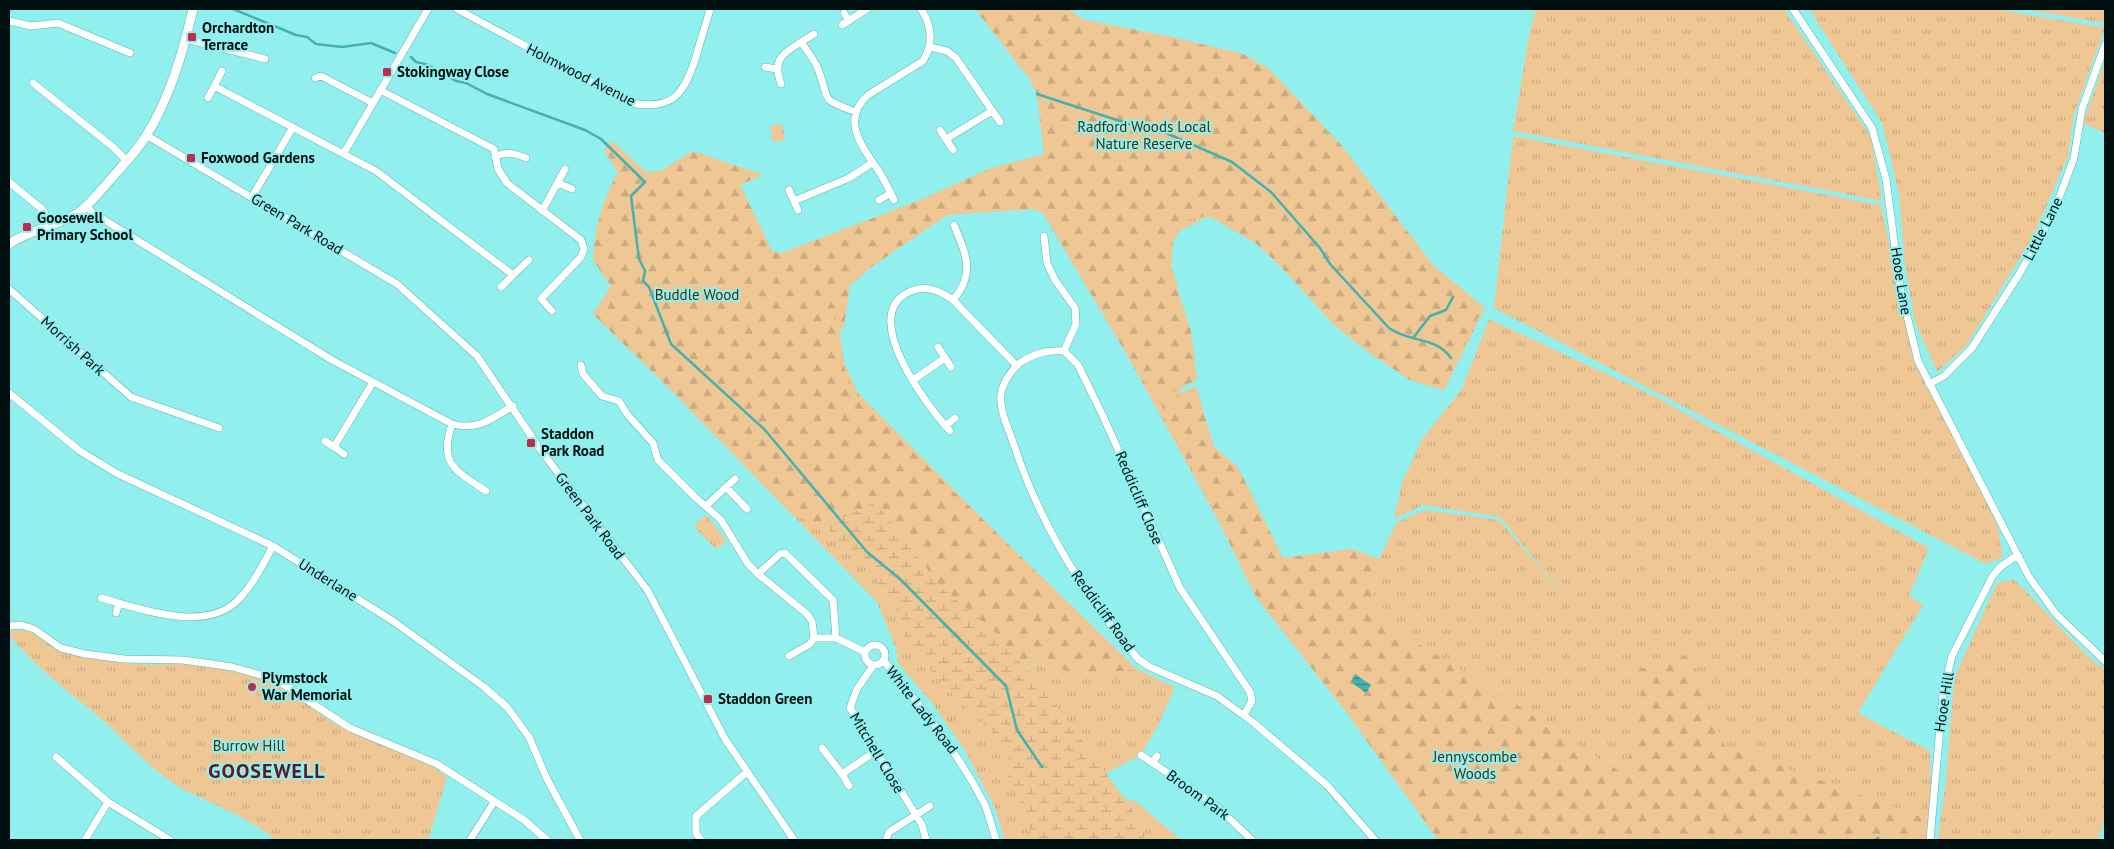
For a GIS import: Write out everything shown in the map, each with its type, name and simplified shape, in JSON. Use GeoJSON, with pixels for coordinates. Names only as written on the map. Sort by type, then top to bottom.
{"type":"FeatureCollection","features":[{"type":"Feature","properties":{"kind":"street"},"geometry":{"type":"LineString","coordinates":[[9,244],[34,230],[51,225],[77,213],[86,206],[127,161],[146,136],[172,80],[186,39],[193,9]]}},
{"type":"Feature","properties":{"kind":"street"},"geometry":{"type":"LineString","coordinates":[[344,152],[428,9]]}},
{"type":"Feature","properties":{"kind":"street","name":"Holmwood Avenue"},"geometry":{"type":"LineString","coordinates":[[458,9],[631,103],[646,106],[672,100],[687,83],[710,9]]}},
{"type":"Feature","properties":{"kind":"street"},"geometry":{"type":"LineString","coordinates":[[842,25],[867,9]]}},
{"type":"Feature","properties":{"kind":"street"},"geometry":{"type":"LineString","coordinates":[[879,200],[893,197],[862,148],[857,135],[856,112],[868,95],[923,61],[930,46],[931,34],[921,9]]}},
{"type":"Feature","properties":{"kind":"street","name":"Hooe Lane"},"geometry":{"type":"LineString","coordinates":[[1792,9],[1872,128],[1886,179],[1900,287],[1918,361],[1929,384],[2029,577],[2056,614],[2105,662]]}},
{"type":"Feature","properties":{"kind":"street"},"geometry":{"type":"LineString","coordinates":[[844,13],[849,21]]}},
{"type":"Feature","properties":{"kind":"street"},"geometry":{"type":"LineString","coordinates":[[9,21],[31,26],[58,23],[115,52],[130,53]]}},
{"type":"Feature","properties":{"kind":"street"},"geometry":{"type":"LineString","coordinates":[[781,84],[776,69],[778,61],[785,52],[814,34]]}},
{"type":"Feature","properties":{"kind":"street"},"geometry":{"type":"LineString","coordinates":[[186,39],[265,59]]}},
{"type":"Feature","properties":{"kind":"street"},"geometry":{"type":"LineString","coordinates":[[801,42],[818,67],[826,98],[832,103],[856,112]]}},
{"type":"Feature","properties":{"kind":"street","name":"Little Lane"},"geometry":{"type":"LineString","coordinates":[[1929,384],[1944,376],[1972,348],[2043,233],[2060,198],[2074,158],[2082,109],[2105,45]]}},
{"type":"Feature","properties":{"kind":"street"},"geometry":{"type":"LineString","coordinates":[[930,46],[946,51],[956,58],[1000,122]]}},
{"type":"Feature","properties":{"kind":"street"},"geometry":{"type":"LineString","coordinates":[[765,67],[776,69]]}},
{"type":"Feature","properties":{"kind":"street"},"geometry":{"type":"LineString","coordinates":[[208,98],[222,71]]}},
{"type":"Feature","properties":{"kind":"street"},"geometry":{"type":"LineString","coordinates":[[315,78],[321,76],[372,103]]}},
{"type":"Feature","properties":{"kind":"street"},"geometry":{"type":"LineString","coordinates":[[33,83],[113,147],[127,161]]}},
{"type":"Feature","properties":{"kind":"street"},"geometry":{"type":"LineString","coordinates":[[214,86],[344,152],[376,171],[513,275]]}},
{"type":"Feature","properties":{"kind":"street"},"geometry":{"type":"LineString","coordinates":[[380,90],[494,149],[498,169],[505,181],[581,240],[584,249],[581,257],[541,299],[552,311]]}},
{"type":"Feature","properties":{"kind":"street"},"geometry":{"type":"LineString","coordinates":[[946,139],[992,111]]}},
{"type":"Feature","properties":{"kind":"street"},"geometry":{"type":"LineString","coordinates":[[252,197],[293,127]]}},
{"type":"Feature","properties":{"kind":"street"},"geometry":{"type":"LineString","coordinates":[[940,130],[953,150]]}},
{"type":"Feature","properties":{"kind":"street","name":"Green Park Road"},"geometry":{"type":"LineString","coordinates":[[146,136],[397,284],[477,356],[542,452],[648,591],[725,739],[794,840]]}},
{"type":"Feature","properties":{"kind":"street"},"geometry":{"type":"LineString","coordinates":[[496,157],[504,153],[512,153],[526,158]]}},
{"type":"Feature","properties":{"kind":"street"},"geometry":{"type":"LineString","coordinates":[[794,200],[849,178],[872,163]]}},
{"type":"Feature","properties":{"kind":"street"},"geometry":{"type":"LineString","coordinates":[[542,211],[565,169]]}},
{"type":"Feature","properties":{"kind":"street"},"geometry":{"type":"LineString","coordinates":[[9,182],[43,210],[51,225]]}},
{"type":"Feature","properties":{"kind":"street"},"geometry":{"type":"LineString","coordinates":[[558,183],[572,189]]}},
{"type":"Feature","properties":{"kind":"street"},"geometry":{"type":"LineString","coordinates":[[789,190],[798,210]]}},
{"type":"Feature","properties":{"kind":"street"},"geometry":{"type":"LineString","coordinates":[[86,206],[93,214],[332,360],[452,424],[476,427],[512,406]]}},
{"type":"Feature","properties":{"kind":"street"},"geometry":{"type":"LineString","coordinates":[[953,300],[964,287],[967,274],[965,256],[954,225]]}},
{"type":"Feature","properties":{"kind":"street"},"geometry":{"type":"LineString","coordinates":[[955,418],[948,428],[932,411],[913,380],[891,334],[890,321],[894,306],[904,294],[915,289],[928,288],[941,291],[953,300],[1017,366],[1036,353],[1050,350],[1064,351],[1076,324],[1075,308],[1051,271],[1045,252],[1044,236]]}},
{"type":"Feature","properties":{"kind":"street"},"geometry":{"type":"LineString","coordinates":[[952,244],[959,239]]}},
{"type":"Feature","properties":{"kind":"street"},"geometry":{"type":"LineString","coordinates":[[501,287],[529,260]]}},
{"type":"Feature","properties":{"kind":"street","name":"Morrish Park"},"geometry":{"type":"LineString","coordinates":[[9,289],[131,398],[219,428]]}},
{"type":"Feature","properties":{"kind":"street"},"geometry":{"type":"LineString","coordinates":[[938,347],[951,367]]}},
{"type":"Feature","properties":{"kind":"street","name":"Reddicliff Close"},"geometry":{"type":"LineString","coordinates":[[1064,351],[1078,365],[1103,416],[1180,588],[1250,692],[1252,701],[1244,715]]}},
{"type":"Feature","properties":{"kind":"street"},"geometry":{"type":"LineString","coordinates":[[913,380],[946,358]]}},
{"type":"Feature","properties":{"kind":"street"},"geometry":{"type":"LineString","coordinates":[[582,365],[583,374],[602,396],[619,401],[626,414],[653,443],[658,460],[695,497],[722,520],[748,564],[807,614],[812,621],[814,638],[810,644],[789,656]]}},
{"type":"Feature","properties":{"kind":"street","name":"Reddicliff Road"},"geometry":{"type":"LineString","coordinates":[[1017,366],[1008,376],[1001,394],[1004,415],[1032,495],[1053,537],[1084,589],[1121,639],[1138,659],[1150,667],[1217,696],[1244,715],[1327,785],[1375,840]]}},
{"type":"Feature","properties":{"kind":"street"},"geometry":{"type":"LineString","coordinates":[[334,447],[373,382]]}},
{"type":"Feature","properties":{"kind":"street","name":"Underlane"},"geometry":{"type":"LineString","coordinates":[[9,393],[80,451],[118,474],[273,546],[393,621],[484,687],[507,707],[529,737],[551,786],[580,840]]}},
{"type":"Feature","properties":{"kind":"street"},"geometry":{"type":"LineString","coordinates":[[452,424],[447,439],[451,464],[455,471],[474,487],[486,491]]}},
{"type":"Feature","properties":{"kind":"street"},"geometry":{"type":"LineString","coordinates":[[325,441],[344,454]]}},
{"type":"Feature","properties":{"kind":"street"},"geometry":{"type":"LineString","coordinates":[[706,506],[735,479]]}},
{"type":"Feature","properties":{"kind":"street"},"geometry":{"type":"LineString","coordinates":[[726,487],[746,509]]}},
{"type":"Feature","properties":{"kind":"street"},"geometry":{"type":"LineString","coordinates":[[101,598],[174,618],[218,613],[239,600],[273,546]]}},
{"type":"Feature","properties":{"kind":"street"},"geometry":{"type":"LineString","coordinates":[[758,574],[780,554],[785,553],[833,600],[836,638],[814,638]]}},
{"type":"Feature","properties":{"kind":"street","name":"Hooe Hill"},"geometry":{"type":"LineString","coordinates":[[1930,840],[1943,693],[1952,656],[1992,576],[2000,567],[2018,555]]}},
{"type":"Feature","properties":{"kind":"street"},"geometry":{"type":"LineString","coordinates":[[116,614],[119,602]]}},
{"type":"Feature","properties":{"kind":"street"},"geometry":{"type":"LineString","coordinates":[[9,626],[20,625],[34,629],[61,648],[86,654],[124,659],[182,660],[205,663],[232,667],[275,679],[350,728],[437,764],[524,820],[547,840]]}},
{"type":"Feature","properties":{"kind":"street","name":"White Lady Road"},"geometry":{"type":"LineString","coordinates":[[836,638],[865,652]]}},
{"type":"Feature","properties":{"kind":"street","name":"White Lady Road"},"geometry":{"type":"LineString","coordinates":[[870,646],[881,646],[886,653],[884,661],[878,666],[873,666],[866,659],[865,652],[870,646]]}},
{"type":"Feature","properties":{"kind":"street","name":"White Lady Road"},"geometry":{"type":"LineString","coordinates":[[884,661],[936,724],[961,760],[984,802],[996,840]]}},
{"type":"Feature","properties":{"kind":"street","name":"Mitchell Close"},"geometry":{"type":"LineString","coordinates":[[873,666],[857,689],[850,708],[922,825],[926,840]]}},
{"type":"Feature","properties":{"kind":"street"},"geometry":{"type":"LineString","coordinates":[[822,748],[849,786]]}},
{"type":"Feature","properties":{"kind":"street"},"geometry":{"type":"LineString","coordinates":[[842,774],[876,751]]}},
{"type":"Feature","properties":{"kind":"street","name":"Broom Park"},"geometry":{"type":"LineString","coordinates":[[1140,755],[1155,760],[1215,805],[1252,840]]}},
{"type":"Feature","properties":{"kind":"street"},"geometry":{"type":"LineString","coordinates":[[56,757],[65,760],[108,802],[170,840]]}},
{"type":"Feature","properties":{"kind":"street"},"geometry":{"type":"LineString","coordinates":[[701,840],[696,833],[696,816],[747,772]]}},
{"type":"Feature","properties":{"kind":"street"},"geometry":{"type":"LineString","coordinates":[[85,840],[108,802]]}},
{"type":"Feature","properties":{"kind":"street"},"geometry":{"type":"LineString","coordinates":[[470,840],[494,802]]}},
{"type":"Feature","properties":{"kind":"street"},"geometry":{"type":"LineString","coordinates":[[887,837],[889,832],[930,806]]}},
{"type":"Feature","properties":{"kind":"green space","name":"Radford Woods Local Nature Reserve"},"geometry":{"type":"Polygon","coordinates":[[[975,9],[1067,9],[1085,20],[1243,54],[1269,69],[1342,146],[1433,265],[1485,308],[1444,390],[1410,380],[1364,349],[1333,324],[1303,291],[1325,264],[1254,242],[1209,216],[1179,231],[1168,255],[1178,288],[1166,297],[1181,382],[1180,409],[1250,491],[1283,558],[1352,549],[1379,559],[1397,522],[1425,510],[1499,520],[1573,606],[1500,517],[1423,505],[1394,519],[1402,483],[1422,439],[1462,389],[1489,319],[1654,396],[1929,548],[1909,596],[1923,605],[1858,713],[1930,751],[1932,821],[1438,840],[1347,713],[1256,597],[1218,520],[1127,355],[1043,213],[1033,209],[947,215],[870,268],[850,285],[840,336],[844,363],[858,393],[1030,566],[1015,656],[1138,819],[1126,800],[1135,801],[1181,840],[1005,840],[995,808],[964,749],[933,704],[898,663],[896,648],[877,602],[665,384],[593,314],[611,286],[593,260],[600,214],[618,172],[604,150],[612,141],[646,172],[661,171],[693,151],[763,175],[740,185],[772,251],[782,253],[920,200],[989,169],[1044,154],[1037,94],[1029,78],[975,9]],[[1623,667],[1642,691],[1638,713],[1657,669],[1623,667]]]}},
{"type":"Feature","properties":{"kind":"green space","name":"Radford Woods Local Nature Reserve"},"geometry":{"type":"Polygon","coordinates":[[[975,9],[1067,9],[1085,20],[1172,37],[1243,54],[1269,69],[1342,146],[1433,265],[1485,308],[1468,333],[1444,390],[1410,380],[1364,349],[1338,328],[1276,262],[1254,242],[1209,216],[1186,220],[1173,239],[1171,269],[1191,331],[1197,380],[1158,399],[1127,355],[1043,213],[1033,209],[977,209],[947,215],[870,268],[850,285],[844,327],[798,274],[835,320],[850,394],[885,425],[1137,669],[1079,676],[1040,660],[1008,679],[825,526],[792,515],[665,384],[593,314],[611,286],[593,260],[600,214],[618,172],[604,150],[612,141],[646,172],[661,171],[693,151],[763,175],[740,185],[772,251],[782,253],[920,200],[989,169],[1044,154],[1037,94],[1029,78],[975,9]]]}},
{"type":"Feature","properties":{"kind":"green space"},"geometry":{"type":"Polygon","coordinates":[[[1536,9],[1784,9],[1871,137],[1882,201],[1513,131],[1530,30],[1536,9]]]}},
{"type":"Feature","properties":{"kind":"green space"},"geometry":{"type":"Polygon","coordinates":[[[1809,9],[1996,9],[2105,28],[2074,114],[2068,156],[2034,235],[1966,346],[1937,372],[1915,322],[1905,266],[1899,194],[1882,123],[1809,9]]]}},
{"type":"Feature","properties":{"kind":"green space"},"geometry":{"type":"Polygon","coordinates":[[[2021,9],[2105,9],[2105,23],[2021,9]]]}},
{"type":"Feature","properties":{"kind":"green space"},"geometry":{"type":"Polygon","coordinates":[[[2105,61],[2105,133],[2083,123],[2105,61]]]}},
{"type":"Feature","properties":{"kind":"green space"},"geometry":{"type":"Polygon","coordinates":[[[782,124],[785,140],[773,142],[770,126],[782,124]]]}},
{"type":"Feature","properties":{"kind":"green space"},"geometry":{"type":"Polygon","coordinates":[[[1513,136],[1881,205],[1915,363],[1997,522],[2003,557],[1986,564],[1494,308],[1513,136]]]}},
{"type":"Feature","properties":{"kind":"green space","name":"Jennyscombe Woods"},"geometry":{"type":"Polygon","coordinates":[[[1196,386],[1214,447],[1238,467],[1283,558],[1352,549],[1379,559],[1369,614],[1494,690],[1625,775],[1642,691],[1623,667],[1657,669],[1690,653],[1724,745],[1932,821],[1929,840],[1438,840],[1347,713],[1256,597],[1199,481],[1176,441],[1161,403],[1196,386]]]}},
{"type":"Feature","properties":{"kind":"green space"},"geometry":{"type":"Polygon","coordinates":[[[875,502],[942,588],[993,630],[1048,695],[1128,803],[1146,833],[1142,840],[1034,840],[1019,798],[1008,779],[1007,769],[1010,749],[941,683],[903,635],[895,605],[877,579],[825,526],[875,502]]]}},
{"type":"Feature","properties":{"kind":"green space"},"geometry":{"type":"Polygon","coordinates":[[[706,515],[727,541],[716,549],[696,529],[695,524],[706,515]]]}},
{"type":"Feature","properties":{"kind":"green space"},"geometry":{"type":"Polygon","coordinates":[[[2013,579],[2105,670],[2105,820],[2097,840],[1938,840],[1946,780],[1954,678],[1997,583],[2013,579]]]}},
{"type":"Feature","properties":{"kind":"green space","name":"Burrow Hill"},"geometry":{"type":"Polygon","coordinates":[[[24,630],[34,633],[60,651],[123,663],[159,665],[179,663],[212,667],[273,681],[338,725],[412,755],[447,777],[428,840],[275,840],[255,825],[176,785],[155,770],[108,725],[40,668],[9,635],[9,631],[24,630]]]}},
{"type":"Feature","properties":{"kind":"green space"},"geometry":{"type":"Polygon","coordinates":[[[1040,660],[1079,676],[1137,669],[1175,687],[1158,725],[1141,755],[1106,773],[1026,669],[1040,660]]]}},
{"type":"Feature","properties":{"kind":"water"},"geometry":{"type":"Polygon","coordinates":[[[1355,674],[1371,685],[1366,693],[1351,682],[1355,674]]]}},
{"type":"Feature","properties":{"kind":"waterway"},"geometry":{"type":"LineString","coordinates":[[233,9],[296,35],[307,37],[316,44],[342,47],[371,43],[395,53]]}},
{"type":"Feature","properties":{"kind":"waterway"},"geometry":{"type":"LineString","coordinates":[[411,57],[416,62],[428,65],[456,81],[466,83],[487,94],[585,130],[601,139],[645,182],[631,196],[639,259],[645,271],[643,281],[649,287],[671,344],[765,430],[867,552],[900,579],[1006,686],[1017,730],[1042,767]]}},
{"type":"Feature","properties":{"kind":"waterway"},"geometry":{"type":"LineString","coordinates":[[1037,94],[1129,124],[1157,129],[1232,162],[1271,192],[1320,248],[1330,264],[1389,328],[1405,336],[1438,346],[1451,358]]}},
{"type":"Feature","properties":{"kind":"waterway"},"geometry":{"type":"LineString","coordinates":[[1413,338],[1430,316],[1446,310],[1453,297]]}},
{"type":"Feature","properties":{"kind":"place","name":"Orchardton Terrace"},"geometry":{"type":"Point","coordinates":[192,37]}},
{"type":"Feature","properties":{"kind":"place","name":"Stokingway Close"},"geometry":{"type":"Point","coordinates":[387,72]}},
{"type":"Feature","properties":{"kind":"place","name":"Foxwood Gardens"},"geometry":{"type":"Point","coordinates":[191,158]}},
{"type":"Feature","properties":{"kind":"place","name":"Goosewell Primary School"},"geometry":{"type":"Point","coordinates":[27,227]}},
{"type":"Feature","properties":{"kind":"place","name":"Staddon Park Road"},"geometry":{"type":"Point","coordinates":[531,443]}},
{"type":"Feature","properties":{"kind":"place","name":"Plymstock War Memorial"},"geometry":{"type":"Point","coordinates":[252,687]}},
{"type":"Feature","properties":{"kind":"place","name":"Staddon Green"},"geometry":{"type":"Point","coordinates":[708,699]}},
{"type":"Feature","properties":{"kind":"district","name":"GOOSEWELL"},"geometry":{"type":"Point","coordinates":[267,771]}},
{"type":"Feature","properties":{"kind":"park label","name":"Buddle Wood"},"geometry":{"type":"Point","coordinates":[697,295]}}]}
